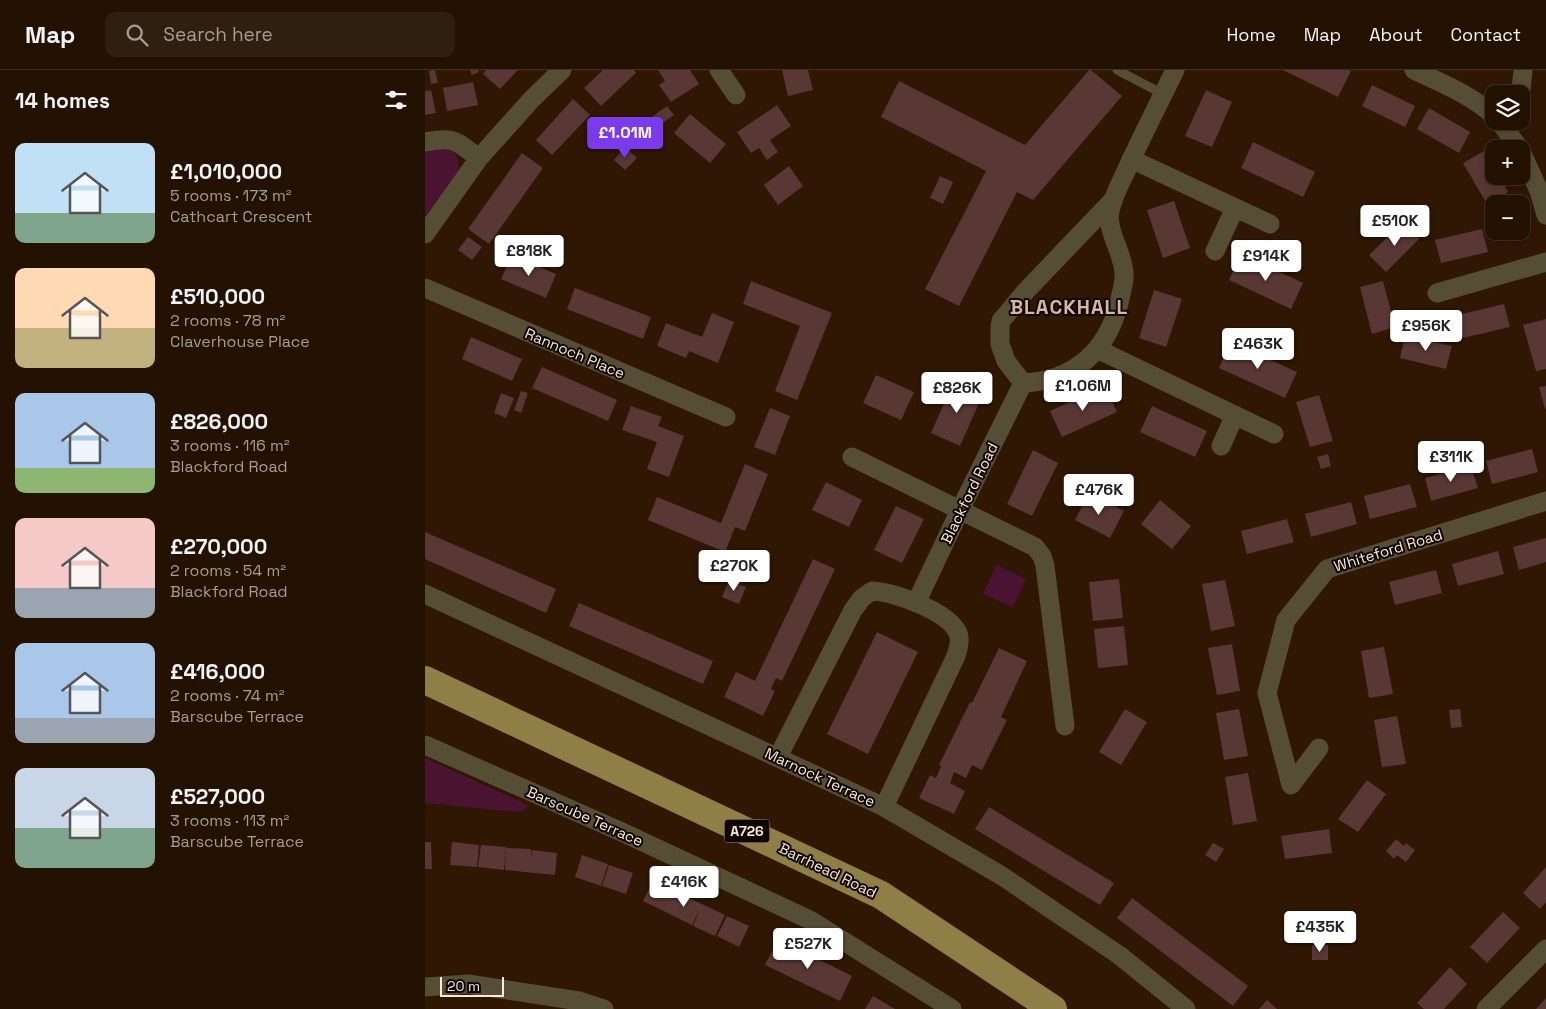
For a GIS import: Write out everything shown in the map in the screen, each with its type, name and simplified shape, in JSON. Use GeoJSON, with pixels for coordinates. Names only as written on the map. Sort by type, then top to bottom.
{"type":"FeatureCollection","features":[{"type":"Feature","properties":{"kind":"main road","name":"Barrhead Road"},"geometry":{"type":"LineString","coordinates":[[425,680],[881,895],[1053,1009]]}},
{"type":"Feature","properties":{"kind":"street"},"geometry":{"type":"LineString","coordinates":[[425,234],[479,158],[531,100],[562,70]]}},
{"type":"Feature","properties":{"kind":"street"},"geometry":{"type":"LineString","coordinates":[[719,70],[736,95]]}},
{"type":"Feature","properties":{"kind":"street"},"geometry":{"type":"LineString","coordinates":[[1113,200],[1025,292],[1001,321],[1000,344],[1006,361],[1023,383],[1039,382],[1054,378],[1078,367],[1097,349],[1109,331],[1117,313],[1124,273],[1118,246],[1109,222],[1113,200],[1175,70]]}},
{"type":"Feature","properties":{"kind":"street"},"geometry":{"type":"LineString","coordinates":[[1414,70],[1471,99],[1485,108]]}},
{"type":"Feature","properties":{"kind":"street"},"geometry":{"type":"LineString","coordinates":[[1522,85],[1523,70]]}},
{"type":"Feature","properties":{"kind":"street"},"geometry":{"type":"LineString","coordinates":[[1506,130],[1513,140]]}},
{"type":"Feature","properties":{"kind":"street"},"geometry":{"type":"LineString","coordinates":[[425,142],[449,139],[457,142],[479,158]]}},
{"type":"Feature","properties":{"kind":"street"},"geometry":{"type":"LineString","coordinates":[[1131,159],[1270,224]]}},
{"type":"Feature","properties":{"kind":"street"},"geometry":{"type":"LineString","coordinates":[[1530,170],[1539,191],[1546,215]]}},
{"type":"Feature","properties":{"kind":"street"},"geometry":{"type":"LineString","coordinates":[[1215,251],[1235,208]]}},
{"type":"Feature","properties":{"kind":"street"},"geometry":{"type":"LineString","coordinates":[[1437,293],[1546,262]]}},
{"type":"Feature","properties":{"kind":"street","name":"Rannoch Place"},"geometry":{"type":"LineString","coordinates":[[425,288],[726,417]]}},
{"type":"Feature","properties":{"kind":"street"},"geometry":{"type":"LineString","coordinates":[[1097,349],[1274,434]]}},
{"type":"Feature","properties":{"kind":"street","name":"Blackford Road"},"geometry":{"type":"LineString","coordinates":[[916,603],[1023,383]]}},
{"type":"Feature","properties":{"kind":"street"},"geometry":{"type":"LineString","coordinates":[[1221,446],[1235,415]]}},
{"type":"Feature","properties":{"kind":"street"},"geometry":{"type":"LineString","coordinates":[[852,457],[1035,547],[1042,556],[1045,566],[1065,726]]}},
{"type":"Feature","properties":{"kind":"street","name":"Whiteford Road"},"geometry":{"type":"LineString","coordinates":[[1319,748],[1291,785],[1267,693],[1286,620],[1327,569],[1546,501]]}},
{"type":"Feature","properties":{"kind":"street"},"geometry":{"type":"LineString","coordinates":[[778,757],[853,610],[862,598],[872,590],[885,591],[916,603],[941,616],[951,624],[959,634],[959,646],[957,656],[884,807]]}},
{"type":"Feature","properties":{"kind":"street","name":"Marnock Terrace"},"geometry":{"type":"LineString","coordinates":[[425,594],[884,807],[1002,876],[1119,955],[1187,1009]]}},
{"type":"Feature","properties":{"kind":"street","name":"Barscube Terrace"},"geometry":{"type":"LineString","coordinates":[[427,752],[625,833],[810,920],[952,1009]]}},
{"type":"Feature","properties":{"kind":"street"},"geometry":{"type":"LineString","coordinates":[[1486,1009],[1546,949]]}},
{"type":"Feature","properties":{"kind":"street"},"geometry":{"type":"LineString","coordinates":[[425,987],[469,984],[579,1001],[604,1009]]}},
{"type":"Feature","properties":{"kind":"lane"},"geometry":{"type":"LineString","coordinates":[[1117,70],[1163,94]]}},
{"type":"Feature","properties":{"kind":"shaded area"},"geometry":{"type":"Polygon","coordinates":[[[438,147],[452,150],[458,160],[458,171],[425,216],[425,150],[438,147]]]}},
{"type":"Feature","properties":{"kind":"shaded area"},"geometry":{"type":"Polygon","coordinates":[[[996,565],[1026,579],[1013,607],[983,594],[996,565]]]}},
{"type":"Feature","properties":{"kind":"shaded area"},"geometry":{"type":"Polygon","coordinates":[[[425,758],[530,806],[519,812],[425,803],[425,758]]]}},
{"type":"Feature","properties":{"kind":"building"},"geometry":{"type":"Polygon","coordinates":[[[435,70],[438,83],[431,84],[429,71],[435,70]]]}},
{"type":"Feature","properties":{"kind":"building"},"geometry":{"type":"Polygon","coordinates":[[[470,70],[478,70],[479,72],[472,75],[470,70]]]}},
{"type":"Feature","properties":{"kind":"building"},"geometry":{"type":"Polygon","coordinates":[[[486,70],[518,70],[500,89],[483,74],[486,70]]]}},
{"type":"Feature","properties":{"kind":"building"},"geometry":{"type":"Polygon","coordinates":[[[603,70],[634,70],[636,73],[601,106],[584,88],[603,70]]]}},
{"type":"Feature","properties":{"kind":"building"},"geometry":{"type":"Polygon","coordinates":[[[658,70],[690,70],[699,84],[671,102],[659,85],[665,81],[658,70]]]}},
{"type":"Feature","properties":{"kind":"building"},"geometry":{"type":"Polygon","coordinates":[[[782,70],[808,70],[813,90],[788,96],[782,70]]]}},
{"type":"Feature","properties":{"kind":"building"},"geometry":{"type":"Polygon","coordinates":[[[1089,70],[1122,96],[1033,200],[1017,192],[959,306],[925,289],[986,171],[881,117],[899,81],[1025,145],[1089,70]]]}},
{"type":"Feature","properties":{"kind":"building"},"geometry":{"type":"Polygon","coordinates":[[[1283,70],[1347,70],[1351,71],[1338,97],[1283,70]]]}},
{"type":"Feature","properties":{"kind":"building"},"geometry":{"type":"Polygon","coordinates":[[[473,82],[478,105],[447,111],[443,88],[473,82]]]}},
{"type":"Feature","properties":{"kind":"building"},"geometry":{"type":"Polygon","coordinates":[[[1372,85],[1415,106],[1405,127],[1362,106],[1372,85]]]}},
{"type":"Feature","properties":{"kind":"building"},"geometry":{"type":"Polygon","coordinates":[[[431,90],[436,113],[425,115],[425,91],[431,90]]]}},
{"type":"Feature","properties":{"kind":"building"},"geometry":{"type":"Polygon","coordinates":[[[1206,90],[1232,102],[1212,147],[1185,136],[1206,90]]]}},
{"type":"Feature","properties":{"kind":"building"},"geometry":{"type":"Polygon","coordinates":[[[573,99],[590,115],[552,155],[536,140],[573,99]]]}},
{"type":"Feature","properties":{"kind":"building"},"geometry":{"type":"Polygon","coordinates":[[[777,105],[791,126],[770,140],[778,152],[767,160],[759,148],[751,153],[737,132],[777,105]]]}},
{"type":"Feature","properties":{"kind":"building"},"geometry":{"type":"Polygon","coordinates":[[[667,106],[674,115],[656,128],[649,119],[667,106]]]}},
{"type":"Feature","properties":{"kind":"building"},"geometry":{"type":"Polygon","coordinates":[[[1429,108],[1470,132],[1459,153],[1417,129],[1429,108]]]}},
{"type":"Feature","properties":{"kind":"building"},"geometry":{"type":"Polygon","coordinates":[[[690,114],[726,144],[710,163],[674,133],[690,114]]]}},
{"type":"Feature","properties":{"kind":"building"},"geometry":{"type":"Polygon","coordinates":[[[1253,142],[1315,172],[1303,197],[1241,168],[1253,142]]]}},
{"type":"Feature","properties":{"kind":"building"},"geometry":{"type":"Polygon","coordinates":[[[625,147],[637,158],[625,170],[614,160],[625,147]]]}},
{"type":"Feature","properties":{"kind":"building"},"geometry":{"type":"Polygon","coordinates":[[[1484,151],[1485,185],[1504,185],[1508,192],[1503,195],[1485,195],[1485,201],[1463,163],[1484,151]]]}},
{"type":"Feature","properties":{"kind":"building"},"geometry":{"type":"Polygon","coordinates":[[[522,153],[543,168],[489,244],[468,229],[522,153]]]}},
{"type":"Feature","properties":{"kind":"building"},"geometry":{"type":"Polygon","coordinates":[[[789,166],[803,186],[778,205],[764,185],[789,166]]]}},
{"type":"Feature","properties":{"kind":"building"},"geometry":{"type":"Polygon","coordinates":[[[940,176],[953,182],[943,204],[930,198],[940,176]]]}},
{"type":"Feature","properties":{"kind":"building"},"geometry":{"type":"Polygon","coordinates":[[[1174,201],[1190,248],[1163,258],[1147,210],[1174,201]]]}},
{"type":"Feature","properties":{"kind":"building"},"geometry":{"type":"Polygon","coordinates":[[[1404,221],[1420,238],[1386,272],[1369,255],[1404,221]]]}},
{"type":"Feature","properties":{"kind":"building"},"geometry":{"type":"Polygon","coordinates":[[[1482,229],[1488,252],[1441,263],[1435,240],[1482,229]]]}},
{"type":"Feature","properties":{"kind":"building"},"geometry":{"type":"Polygon","coordinates":[[[468,237],[482,247],[472,260],[458,250],[468,237]]]}},
{"type":"Feature","properties":{"kind":"building"},"geometry":{"type":"Polygon","coordinates":[[[1241,254],[1303,283],[1291,309],[1229,280],[1241,254]]]}},
{"type":"Feature","properties":{"kind":"building"},"geometry":{"type":"Polygon","coordinates":[[[512,255],[556,274],[546,298],[501,279],[512,255]]]}},
{"type":"Feature","properties":{"kind":"building"},"geometry":{"type":"Polygon","coordinates":[[[751,281],[832,313],[797,400],[775,391],[800,326],[743,304],[751,281]]]}},
{"type":"Feature","properties":{"kind":"building"},"geometry":{"type":"Polygon","coordinates":[[[1383,281],[1395,327],[1372,334],[1360,287],[1383,281]]]}},
{"type":"Feature","properties":{"kind":"building"},"geometry":{"type":"Polygon","coordinates":[[[575,288],[651,317],[643,339],[567,309],[575,288]]]}},
{"type":"Feature","properties":{"kind":"building"},"geometry":{"type":"Polygon","coordinates":[[[1154,290],[1182,299],[1166,347],[1139,338],[1154,290]]]}},
{"type":"Feature","properties":{"kind":"building"},"geometry":{"type":"Polygon","coordinates":[[[1504,304],[1510,327],[1463,338],[1458,315],[1504,304]]]}},
{"type":"Feature","properties":{"kind":"building"},"geometry":{"type":"Polygon","coordinates":[[[712,313],[734,322],[718,363],[689,351],[686,358],[657,346],[666,323],[702,337],[712,313]]]}},
{"type":"Feature","properties":{"kind":"building"},"geometry":{"type":"Polygon","coordinates":[[[1546,319],[1546,369],[1536,371],[1523,325],[1546,319]]]}},
{"type":"Feature","properties":{"kind":"building"},"geometry":{"type":"Polygon","coordinates":[[[1405,335],[1452,346],[1446,369],[1400,358],[1405,335]]]}},
{"type":"Feature","properties":{"kind":"building"},"geometry":{"type":"Polygon","coordinates":[[[471,337],[522,359],[512,381],[462,359],[471,337]]]}},
{"type":"Feature","properties":{"kind":"building"},"geometry":{"type":"Polygon","coordinates":[[[1231,342],[1297,372],[1285,398],[1219,368],[1231,342]]]}},
{"type":"Feature","properties":{"kind":"building"},"geometry":{"type":"Polygon","coordinates":[[[542,367],[617,400],[608,421],[532,388],[542,367]]]}},
{"type":"Feature","properties":{"kind":"building"},"geometry":{"type":"Polygon","coordinates":[[[876,375],[914,392],[901,420],[863,403],[876,375]]]}},
{"type":"Feature","properties":{"kind":"building"},"geometry":{"type":"Polygon","coordinates":[[[954,381],[983,394],[960,446],[931,433],[954,381]]]}},
{"type":"Feature","properties":{"kind":"building"},"geometry":{"type":"Polygon","coordinates":[[[1105,386],[1117,412],[1062,437],[1050,411],[1105,386]]]}},
{"type":"Feature","properties":{"kind":"building"},"geometry":{"type":"Polygon","coordinates":[[[1546,386],[1546,408],[1545,409],[1539,387],[1546,386]]]}},
{"type":"Feature","properties":{"kind":"building"},"geometry":{"type":"Polygon","coordinates":[[[521,391],[528,393],[521,413],[514,410],[521,391]]]}},
{"type":"Feature","properties":{"kind":"building"},"geometry":{"type":"Polygon","coordinates":[[[501,393],[514,398],[506,418],[494,413],[501,393]]]}},
{"type":"Feature","properties":{"kind":"building"},"geometry":{"type":"Polygon","coordinates":[[[1319,395],[1333,441],[1310,447],[1296,402],[1319,395]]]}},
{"type":"Feature","properties":{"kind":"building"},"geometry":{"type":"Polygon","coordinates":[[[631,406],[662,417],[658,426],[684,436],[669,477],[647,469],[657,442],[622,430],[631,406]]]}},
{"type":"Feature","properties":{"kind":"building"},"geometry":{"type":"Polygon","coordinates":[[[1152,406],[1207,431],[1195,457],[1140,432],[1152,406]]]}},
{"type":"Feature","properties":{"kind":"building"},"geometry":{"type":"Polygon","coordinates":[[[770,408],[790,416],[775,455],[754,447],[770,408]]]}},
{"type":"Feature","properties":{"kind":"building"},"geometry":{"type":"Polygon","coordinates":[[[1532,449],[1538,472],[1492,484],[1486,461],[1532,449]]]}},
{"type":"Feature","properties":{"kind":"building"},"geometry":{"type":"Polygon","coordinates":[[[1033,450],[1058,463],[1032,516],[1007,504],[1033,450]]]}},
{"type":"Feature","properties":{"kind":"building"},"geometry":{"type":"Polygon","coordinates":[[[1328,454],[1331,466],[1321,469],[1317,457],[1328,454]]]}},
{"type":"Feature","properties":{"kind":"building"},"geometry":{"type":"Polygon","coordinates":[[[745,464],[768,474],[745,531],[735,527],[725,552],[648,520],[657,497],[721,523],[745,464]]]}},
{"type":"Feature","properties":{"kind":"building"},"geometry":{"type":"Polygon","coordinates":[[[1471,466],[1478,488],[1431,501],[1425,478],[1471,466]]]}},
{"type":"Feature","properties":{"kind":"building"},"geometry":{"type":"Polygon","coordinates":[[[826,482],[862,500],[849,527],[812,510],[826,482]]]}},
{"type":"Feature","properties":{"kind":"building"},"geometry":{"type":"Polygon","coordinates":[[[1410,484],[1417,507],[1370,519],[1364,496],[1410,484]]]}},
{"type":"Feature","properties":{"kind":"building"},"geometry":{"type":"Polygon","coordinates":[[[1089,493],[1124,511],[1110,538],[1075,520],[1089,493]]]}},
{"type":"Feature","properties":{"kind":"building"},"geometry":{"type":"Polygon","coordinates":[[[1160,500],[1191,526],[1172,549],[1141,524],[1160,500]]]}},
{"type":"Feature","properties":{"kind":"building"},"geometry":{"type":"Polygon","coordinates":[[[1351,502],[1357,524],[1311,537],[1305,514],[1351,502]]]}},
{"type":"Feature","properties":{"kind":"building"},"geometry":{"type":"Polygon","coordinates":[[[896,506],[924,519],[902,563],[874,550],[896,506]]]}},
{"type":"Feature","properties":{"kind":"building"},"geometry":{"type":"Polygon","coordinates":[[[1287,519],[1294,542],[1247,554],[1241,531],[1287,519]]]}},
{"type":"Feature","properties":{"kind":"building"},"geometry":{"type":"Polygon","coordinates":[[[425,532],[556,589],[546,613],[425,559],[425,532]]]}},
{"type":"Feature","properties":{"kind":"building"},"geometry":{"type":"Polygon","coordinates":[[[1546,538],[1546,562],[1519,570],[1513,547],[1546,538]]]}},
{"type":"Feature","properties":{"kind":"building"},"geometry":{"type":"Polygon","coordinates":[[[1498,551],[1504,574],[1458,586],[1452,564],[1498,551]]]}},
{"type":"Feature","properties":{"kind":"building"},"geometry":{"type":"Polygon","coordinates":[[[813,559],[835,569],[782,681],[776,678],[771,689],[775,691],[763,716],[724,697],[736,672],[755,681],[813,559]]]}},
{"type":"Feature","properties":{"kind":"building"},"geometry":{"type":"Polygon","coordinates":[[[1436,570],[1442,593],[1395,605],[1389,582],[1436,570]]]}},
{"type":"Feature","properties":{"kind":"building"},"geometry":{"type":"Polygon","coordinates":[[[1119,579],[1123,618],[1093,621],[1089,582],[1119,579]]]}},
{"type":"Feature","properties":{"kind":"building"},"geometry":{"type":"Polygon","coordinates":[[[1225,580],[1235,626],[1211,631],[1202,584],[1225,580]]]}},
{"type":"Feature","properties":{"kind":"building"},"geometry":{"type":"Polygon","coordinates":[[[729,581],[746,587],[739,604],[722,597],[729,581]]]}},
{"type":"Feature","properties":{"kind":"building"},"geometry":{"type":"Polygon","coordinates":[[[579,603],[713,661],[703,684],[569,626],[579,603]]]}},
{"type":"Feature","properties":{"kind":"building"},"geometry":{"type":"Polygon","coordinates":[[[1124,626],[1128,665],[1098,668],[1094,629],[1124,626]]]}},
{"type":"Feature","properties":{"kind":"building"},"geometry":{"type":"Polygon","coordinates":[[[877,632],[918,652],[868,754],[827,734],[877,632]]]}},
{"type":"Feature","properties":{"kind":"building"},"geometry":{"type":"Polygon","coordinates":[[[1232,644],[1240,691],[1217,695],[1208,648],[1232,644]]]}},
{"type":"Feature","properties":{"kind":"building"},"geometry":{"type":"Polygon","coordinates":[[[1384,647],[1393,694],[1369,698],[1361,651],[1384,647]]]}},
{"type":"Feature","properties":{"kind":"building"},"geometry":{"type":"Polygon","coordinates":[[[999,648],[1027,661],[1001,717],[1007,720],[982,770],[972,765],[966,778],[954,772],[950,783],[965,791],[954,814],[919,798],[930,775],[936,778],[941,766],[939,765],[999,648]]]}},
{"type":"Feature","properties":{"kind":"building"},"geometry":{"type":"Polygon","coordinates":[[[1125,709],[1147,722],[1121,765],[1099,752],[1125,709]]]}},
{"type":"Feature","properties":{"kind":"building"},"geometry":{"type":"Polygon","coordinates":[[[1239,709],[1248,756],[1224,760],[1216,713],[1239,709]]]}},
{"type":"Feature","properties":{"kind":"building"},"geometry":{"type":"Polygon","coordinates":[[[1460,709],[1462,727],[1451,728],[1449,710],[1460,709]]]}},
{"type":"Feature","properties":{"kind":"building"},"geometry":{"type":"Polygon","coordinates":[[[1397,716],[1406,764],[1382,767],[1374,720],[1397,716]]]}},
{"type":"Feature","properties":{"kind":"building"},"geometry":{"type":"Polygon","coordinates":[[[1248,773],[1257,821],[1233,825],[1225,777],[1248,773]]]}},
{"type":"Feature","properties":{"kind":"building"},"geometry":{"type":"Polygon","coordinates":[[[1367,780],[1386,794],[1358,832],[1338,819],[1367,780]]]}},
{"type":"Feature","properties":{"kind":"building"},"geometry":{"type":"Polygon","coordinates":[[[989,807],[1114,883],[1100,905],[975,829],[989,807]]]}},
{"type":"Feature","properties":{"kind":"building"},"geometry":{"type":"Polygon","coordinates":[[[1329,829],[1332,853],[1285,859],[1281,836],[1329,829]]]}},
{"type":"Feature","properties":{"kind":"building"},"geometry":{"type":"Polygon","coordinates":[[[1396,839],[1404,846],[1406,843],[1415,850],[1406,862],[1397,855],[1394,859],[1386,851],[1396,839]]]}},
{"type":"Feature","properties":{"kind":"building"},"geometry":{"type":"Polygon","coordinates":[[[425,842],[431,842],[432,869],[425,869],[425,842]]]}},
{"type":"Feature","properties":{"kind":"building"},"geometry":{"type":"Polygon","coordinates":[[[452,842],[479,845],[477,867],[450,865],[452,842]]]}},
{"type":"Feature","properties":{"kind":"building"},"geometry":{"type":"Polygon","coordinates":[[[1213,843],[1224,849],[1216,862],[1205,855],[1213,843]]]}},
{"type":"Feature","properties":{"kind":"building"},"geometry":{"type":"Polygon","coordinates":[[[481,845],[506,847],[504,870],[478,867],[481,845]]]}},
{"type":"Feature","properties":{"kind":"building"},"geometry":{"type":"Polygon","coordinates":[[[506,848],[531,849],[531,858],[532,850],[557,853],[555,875],[505,870],[506,848]]]}},
{"type":"Feature","properties":{"kind":"building"},"geometry":{"type":"Polygon","coordinates":[[[582,855],[608,864],[601,886],[575,877],[582,855]]]}},
{"type":"Feature","properties":{"kind":"building"},"geometry":{"type":"Polygon","coordinates":[[[609,865],[633,873],[626,894],[602,886],[609,865]]]}},
{"type":"Feature","properties":{"kind":"building"},"geometry":{"type":"Polygon","coordinates":[[[1546,867],[1546,902],[1540,909],[1523,893],[1546,867]]]}},
{"type":"Feature","properties":{"kind":"building"},"geometry":{"type":"Polygon","coordinates":[[[653,881],[725,915],[715,936],[693,926],[700,909],[692,925],[643,901],[653,881]]]}},
{"type":"Feature","properties":{"kind":"building"},"geometry":{"type":"Polygon","coordinates":[[[1132,898],[1248,986],[1233,1006],[1117,918],[1132,898]]]}},
{"type":"Feature","properties":{"kind":"building"},"geometry":{"type":"Polygon","coordinates":[[[1503,912],[1520,928],[1487,963],[1470,947],[1503,912]]]}},
{"type":"Feature","properties":{"kind":"building"},"geometry":{"type":"Polygon","coordinates":[[[727,916],[749,926],[739,947],[717,936],[727,916]]]}},
{"type":"Feature","properties":{"kind":"building"},"geometry":{"type":"Polygon","coordinates":[[[778,939],[852,976],[840,1001],[765,965],[778,939]]]}},
{"type":"Feature","properties":{"kind":"building"},"geometry":{"type":"Polygon","coordinates":[[[1312,945],[1328,945],[1328,960],[1312,960],[1312,945]]]}},
{"type":"Feature","properties":{"kind":"building"},"geometry":{"type":"Polygon","coordinates":[[[1450,967],[1467,984],[1444,1009],[1424,1009],[1417,1003],[1450,967]]]}},
{"type":"Feature","properties":{"kind":"building"},"geometry":{"type":"Polygon","coordinates":[[[873,996],[895,1009],[865,1009],[873,996]]]}},
{"type":"Feature","properties":{"kind":"building"},"geometry":{"type":"Polygon","coordinates":[[[1546,998],[1546,1009],[1536,1009],[1546,998]]]}},
{"type":"Feature","properties":{"kind":"building"},"geometry":{"type":"Polygon","coordinates":[[[1267,1000],[1277,1009],[1259,1009],[1267,1000]]]}},
{"type":"Feature","properties":{"kind":"district","name":"BLACKHALL"},"geometry":{"type":"Point","coordinates":[1069,307]}}]}
